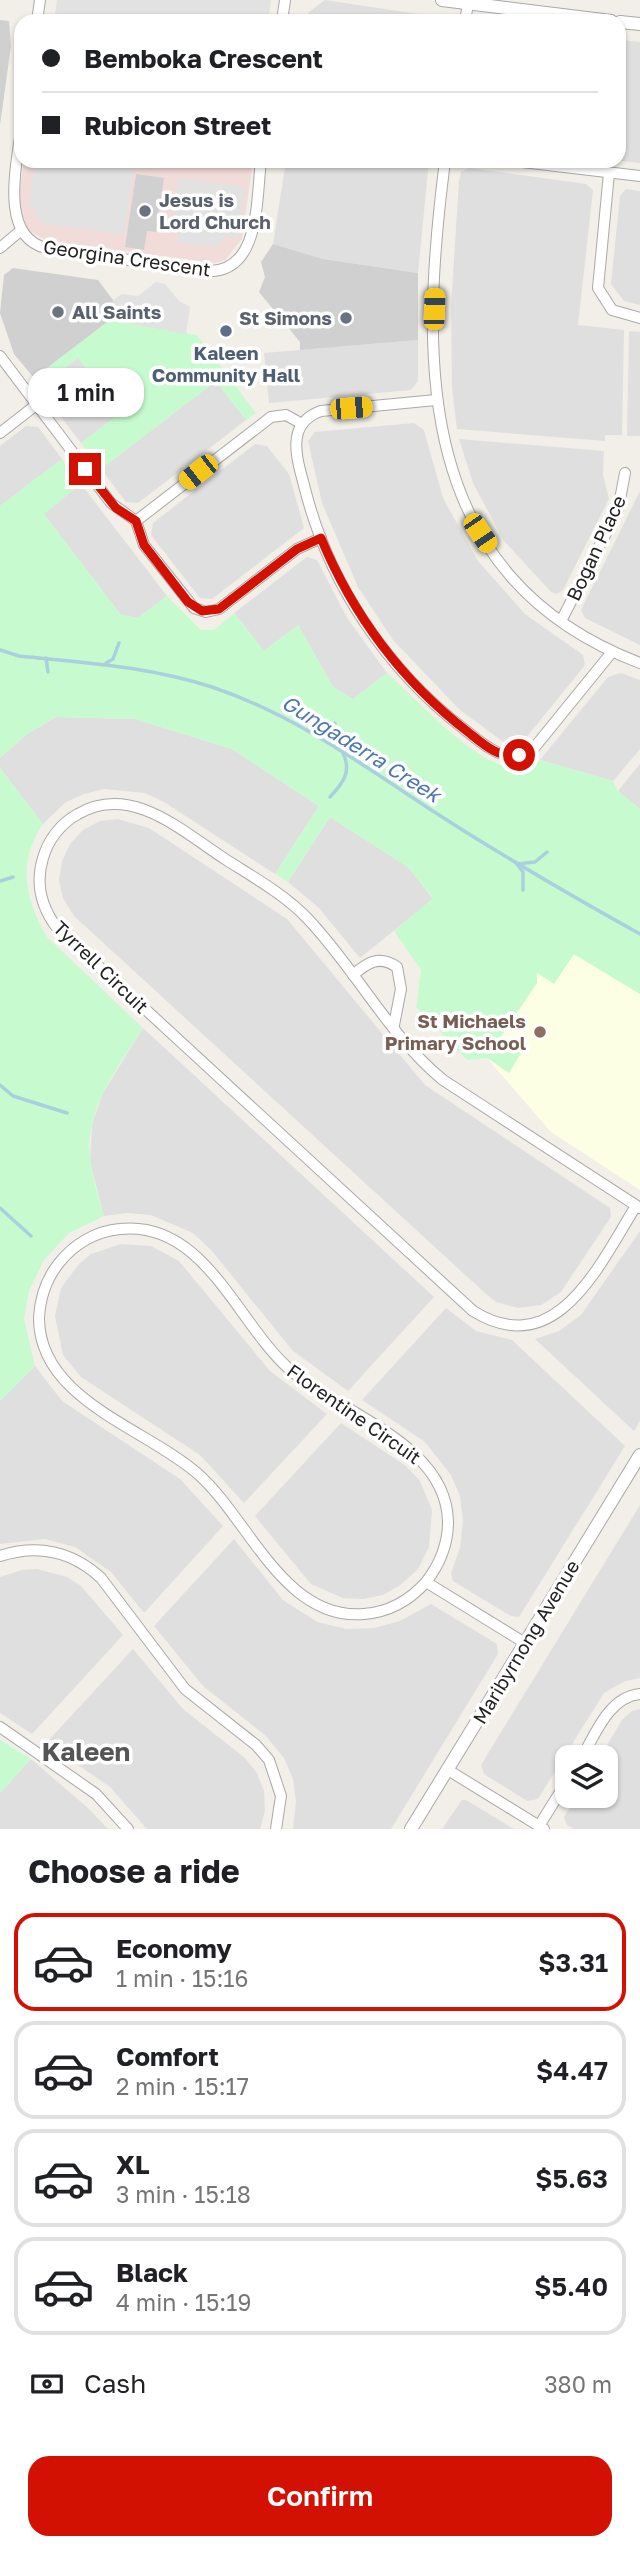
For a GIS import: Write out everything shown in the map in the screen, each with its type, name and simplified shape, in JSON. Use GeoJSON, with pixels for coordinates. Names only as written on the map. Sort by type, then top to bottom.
{"type":"FeatureCollection","features":[{"type":"Feature","properties":{"kind":"street"},"geometry":{"type":"LineString","coordinates":[[442,0],[552,14]]}},
{"type":"Feature","properties":{"kind":"street"},"geometry":{"type":"LineString","coordinates":[[466,14],[468,4]]}},
{"type":"Feature","properties":{"kind":"street","name":"Georgina Crescent"},"geometry":{"type":"LineString","coordinates":[[16,168],[10,208],[19,232],[28,241],[46,248],[205,271],[224,269],[240,259],[249,243],[260,168]]}},
{"type":"Feature","properties":{"kind":"street"},"geometry":{"type":"LineString","coordinates":[[444,168],[435,270],[436,400],[442,440],[453,479],[480,533],[516,581],[561,621],[612,652],[640,663]]}},
{"type":"Feature","properties":{"kind":"street"},"geometry":{"type":"LineString","coordinates":[[569,168],[640,177]]}},
{"type":"Feature","properties":{"kind":"street"},"geometry":{"type":"LineString","coordinates":[[609,173],[598,288],[612,310],[640,318]]}},
{"type":"Feature","properties":{"kind":"street"},"geometry":{"type":"LineString","coordinates":[[0,248],[19,232]]}},
{"type":"Feature","properties":{"kind":"street"},"geometry":{"type":"LineString","coordinates":[[0,356],[111,503],[136,521],[142,542],[188,602],[206,611],[219,609],[297,549],[321,538]]}},
{"type":"Feature","properties":{"kind":"street"},"geometry":{"type":"LineString","coordinates":[[436,400],[321,411],[302,424],[296,448],[321,538],[351,601],[391,658],[439,708],[498,753],[514,756],[534,748],[612,652]]}},
{"type":"Feature","properties":{"kind":"street"},"geometry":{"type":"LineString","coordinates":[[0,433],[36,405]]}},
{"type":"Feature","properties":{"kind":"street"},"geometry":{"type":"LineString","coordinates":[[136,521],[271,417],[286,415],[302,424]]}},
{"type":"Feature","properties":{"kind":"street","name":"Bogan Place"},"geometry":{"type":"LineString","coordinates":[[561,621],[618,509],[625,473]]}},
{"type":"Feature","properties":{"kind":"street","name":"Tyrrell Circuit"},"geometry":{"type":"LineString","coordinates":[[120,803],[148,811],[289,902],[307,918],[394,1025],[425,1064],[443,1080],[638,1207],[582,1290],[562,1311],[527,1325],[504,1324],[482,1316],[466,1305],[57,928],[47,912],[41,893],[40,873],[44,854],[53,837],[66,822],[91,807],[120,803]]}},
{"type":"Feature","properties":{"kind":"street"},"geometry":{"type":"LineString","coordinates":[[353,975],[371,961],[383,960],[397,967],[401,989],[394,1025]]}},
{"type":"Feature","properties":{"kind":"street","name":"Florentine Circuit"},"geometry":{"type":"LineString","coordinates":[[114,1229],[147,1230],[177,1241],[202,1262],[288,1368],[415,1453],[440,1486],[448,1515],[442,1556],[426,1582],[402,1603],[372,1613],[340,1613],[310,1601],[286,1580],[199,1474],[72,1389],[51,1364],[39,1323],[44,1291],[66,1254],[84,1241],[114,1229]]}},
{"type":"Feature","properties":{"kind":"street","name":"Maribyrnong Avenue"},"geometry":{"type":"LineString","coordinates":[[411,1829],[638,1462]]}},
{"type":"Feature","properties":{"kind":"street"},"geometry":{"type":"LineString","coordinates":[[0,1556],[22,1550],[54,1552],[84,1564],[101,1578],[193,1698],[249,1739],[269,1760],[281,1796],[276,1829]]}},
{"type":"Feature","properties":{"kind":"street"},"geometry":{"type":"LineString","coordinates":[[426,1582],[525,1643]]}},
{"type":"Feature","properties":{"kind":"street"},"geometry":{"type":"LineString","coordinates":[[589,1745],[613,1706],[624,1698],[640,1694]]}},
{"type":"Feature","properties":{"kind":"street"},"geometry":{"type":"LineString","coordinates":[[0,1727],[96,1794],[128,1829]]}},
{"type":"Feature","properties":{"kind":"street"},"geometry":{"type":"LineString","coordinates":[[447,1770],[542,1827],[555,1803]]}},
{"type":"Feature","properties":{"kind":"shaded area"},"geometry":{"type":"Polygon","coordinates":[[[57,0],[271,0],[269,14],[55,14],[57,0]]]}},
{"type":"Feature","properties":{"kind":"shaded area"},"geometry":{"type":"Polygon","coordinates":[[[325,0],[418,14],[309,14],[325,0]]]}},
{"type":"Feature","properties":{"kind":"shaded area"},"geometry":{"type":"Polygon","coordinates":[[[0,20],[9,21],[11,46],[0,125],[0,20]]]}},
{"type":"Feature","properties":{"kind":"shaded area"},"geometry":{"type":"Polygon","coordinates":[[[626,41],[640,42],[640,163],[626,162],[626,41]]]}},
{"type":"Feature","properties":{"kind":"shaded area"},"geometry":{"type":"Polygon","coordinates":[[[23,168],[252,168],[242,239],[225,260],[215,263],[47,241],[30,231],[20,219],[18,200],[23,168]],[[136,174],[126,247],[147,231],[156,232],[136,174]]]}},
{"type":"Feature","properties":{"kind":"shaded area"},"geometry":{"type":"Polygon","coordinates":[[[34,168],[133,169],[124,234],[44,224],[37,219],[35,209],[29,208],[34,168]]]}},
{"type":"Feature","properties":{"kind":"shaded area"},"geometry":{"type":"Polygon","coordinates":[[[285,168],[428,168],[418,273],[323,259],[273,244],[285,168]]]}},
{"type":"Feature","properties":{"kind":"shaded area"},"geometry":{"type":"Polygon","coordinates":[[[469,168],[586,184],[593,190],[578,325],[624,330],[622,435],[605,435],[605,441],[457,429],[452,388],[451,306],[459,181],[461,172],[469,168]]]}},
{"type":"Feature","properties":{"kind":"shaded area","name":"Jesus is Lord Church"},"geometry":{"type":"Polygon","coordinates":[[[136,174],[164,178],[156,232],[147,231],[144,250],[125,247],[136,174]]]}},
{"type":"Feature","properties":{"kind":"shaded area"},"geometry":{"type":"Polygon","coordinates":[[[178,178],[245,187],[237,238],[225,236],[217,247],[178,243],[179,230],[171,228],[178,178]]]}},
{"type":"Feature","properties":{"kind":"shaded area"},"geometry":{"type":"Polygon","coordinates":[[[626,189],[640,191],[640,305],[624,301],[611,284],[620,196],[626,189]]]}},
{"type":"Feature","properties":{"kind":"shaded area"},"geometry":{"type":"Polygon","coordinates":[[[273,244],[323,259],[418,273],[418,340],[300,350],[300,342],[259,292],[265,277],[261,262],[273,244]]]}},
{"type":"Feature","properties":{"kind":"shaded area"},"geometry":{"type":"Polygon","coordinates":[[[13,268],[98,280],[113,300],[110,320],[34,378],[14,354],[0,313],[4,275],[13,268]]]}},
{"type":"Feature","properties":{"kind":"shaded area"},"geometry":{"type":"Polygon","coordinates":[[[156,282],[165,284],[179,301],[190,307],[186,334],[110,320],[113,300],[122,294],[138,296],[156,282]]]}},
{"type":"Feature","properties":{"kind":"shaded area"},"geometry":{"type":"Polygon","coordinates":[[[629,331],[640,332],[640,436],[627,436],[629,331]]]}},
{"type":"Feature","properties":{"kind":"shaded area"},"geometry":{"type":"Polygon","coordinates":[[[418,340],[418,381],[411,390],[269,403],[264,353],[418,340]]]}},
{"type":"Feature","properties":{"kind":"shaded area"},"geometry":{"type":"Polygon","coordinates":[[[78,358],[121,413],[81,443],[39,388],[78,358]]]}},
{"type":"Feature","properties":{"kind":"shaded area"},"geometry":{"type":"Polygon","coordinates":[[[216,381],[246,420],[138,503],[126,502],[101,469],[216,381]]]}},
{"type":"Feature","properties":{"kind":"shaded area"},"geometry":{"type":"Polygon","coordinates":[[[414,423],[424,430],[443,498],[478,561],[525,614],[583,655],[585,665],[521,744],[509,746],[460,710],[393,640],[358,587],[322,503],[308,441],[315,432],[414,423]]]}},
{"type":"Feature","properties":{"kind":"shaded area"},"geometry":{"type":"Polygon","coordinates":[[[26,426],[38,427],[62,459],[0,506],[0,446],[26,426]]]}},
{"type":"Feature","properties":{"kind":"shaded area"},"geometry":{"type":"Polygon","coordinates":[[[459,439],[604,451],[603,475],[609,499],[563,590],[557,594],[551,592],[504,541],[473,483],[459,439]]]}},
{"type":"Feature","properties":{"kind":"shaded area"},"geometry":{"type":"Polygon","coordinates":[[[255,444],[267,446],[289,474],[304,528],[212,599],[200,598],[151,535],[153,523],[255,444]]]}},
{"type":"Feature","properties":{"kind":"shaded area"},"geometry":{"type":"Polygon","coordinates":[[[81,484],[167,596],[138,618],[121,615],[43,513],[81,484]]]}},
{"type":"Feature","properties":{"kind":"shaded area"},"geometry":{"type":"Polygon","coordinates":[[[640,491],[640,645],[585,618],[581,610],[640,491]]]}},
{"type":"Feature","properties":{"kind":"shaded area"},"geometry":{"type":"Polygon","coordinates":[[[307,557],[317,560],[347,618],[387,673],[353,699],[333,687],[298,625],[264,651],[234,613],[307,557]]]}},
{"type":"Feature","properties":{"kind":"shaded area"},"geometry":{"type":"Polygon","coordinates":[[[621,673],[640,680],[640,749],[613,781],[540,760],[608,677],[621,673]]]}},
{"type":"Feature","properties":{"kind":"shaded area"},"geometry":{"type":"Polygon","coordinates":[[[56,717],[135,719],[232,749],[319,806],[275,874],[164,802],[145,793],[104,789],[84,794],[66,802],[43,824],[0,768],[0,758],[27,734],[56,717]]]}},
{"type":"Feature","properties":{"kind":"shaded area"},"geometry":{"type":"Polygon","coordinates":[[[640,764],[640,809],[618,791],[640,764]]]}},
{"type":"Feature","properties":{"kind":"shaded area"},"geometry":{"type":"Polygon","coordinates":[[[330,817],[408,867],[433,899],[360,958],[319,908],[288,882],[330,817]]]}},
{"type":"Feature","properties":{"kind":"shaded area"},"geometry":{"type":"Polygon","coordinates":[[[118,819],[149,828],[287,919],[425,1085],[610,1208],[611,1217],[561,1292],[541,1305],[518,1308],[496,1302],[74,916],[63,898],[59,880],[62,861],[70,844],[83,830],[100,821],[118,819]]]}},
{"type":"Feature","properties":{"kind":"shaded area","name":"St Michaels Primary School"},"geometry":{"type":"Polygon","coordinates":[[[463,895],[505,913],[640,994],[640,1190],[551,1132],[487,1058],[467,1060],[416,1007],[421,970],[403,943],[463,895]]]}},
{"type":"Feature","properties":{"kind":"shaded area"},"geometry":{"type":"Polygon","coordinates":[[[143,1028],[434,1297],[348,1391],[293,1351],[211,1250],[193,1233],[151,1215],[127,1213],[104,1216],[90,1162],[92,1124],[103,1093],[143,1028]]]}},
{"type":"Feature","properties":{"kind":"shaded area"},"geometry":{"type":"Polygon","coordinates":[[[640,1231],[640,1421],[634,1431],[535,1339],[559,1331],[581,1315],[640,1231]]]}},
{"type":"Feature","properties":{"kind":"shaded area"},"geometry":{"type":"Polygon","coordinates":[[[121,1244],[151,1246],[179,1261],[270,1371],[327,1414],[244,1503],[200,1455],[81,1377],[63,1355],[55,1316],[61,1288],[79,1264],[91,1254],[121,1244]]]}},
{"type":"Feature","properties":{"kind":"shaded area"},"geometry":{"type":"Polygon","coordinates":[[[446,1308],[476,1331],[512,1340],[625,1446],[519,1617],[511,1616],[453,1581],[451,1573],[460,1548],[463,1521],[460,1496],[451,1475],[425,1442],[362,1400],[446,1308]]]}},
{"type":"Feature","properties":{"kind":"shaded area"},"geometry":{"type":"Polygon","coordinates":[[[35,1366],[62,1401],[180,1479],[223,1526],[144,1613],[111,1572],[75,1547],[45,1539],[0,1544],[0,1401],[35,1366]]]}},
{"type":"Feature","properties":{"kind":"shaded area"},"geometry":{"type":"Polygon","coordinates":[[[341,1423],[406,1466],[420,1481],[432,1510],[429,1547],[418,1569],[399,1586],[383,1595],[363,1599],[343,1598],[311,1584],[255,1516],[341,1423]]]}},
{"type":"Feature","properties":{"kind":"shaded area"},"geometry":{"type":"Polygon","coordinates":[[[640,1505],[640,1678],[625,1681],[604,1693],[572,1745],[555,1745],[555,1772],[538,1799],[527,1801],[484,1774],[481,1765],[640,1505]]]}},
{"type":"Feature","properties":{"kind":"shaded area"},"geometry":{"type":"Polygon","coordinates":[[[234,1539],[283,1600],[317,1622],[346,1629],[374,1628],[400,1621],[431,1604],[497,1644],[498,1654],[391,1829],[293,1829],[296,1801],[293,1779],[284,1758],[265,1735],[203,1686],[154,1626],[234,1539]]]}},
{"type":"Feature","properties":{"kind":"shaded area"},"geometry":{"type":"Polygon","coordinates":[[[37,1569],[67,1577],[81,1586],[123,1635],[32,1734],[0,1713],[0,1577],[22,1570],[37,1569]]]}},
{"type":"Feature","properties":{"kind":"shaded area"},"geometry":{"type":"Polygon","coordinates":[[[133,1649],[183,1709],[245,1758],[257,1773],[264,1791],[265,1811],[260,1829],[147,1829],[110,1787],[46,1743],[133,1649]]]}},
{"type":"Feature","properties":{"kind":"shaded area"},"geometry":{"type":"Polygon","coordinates":[[[640,1709],[640,1829],[574,1829],[567,1825],[564,1817],[570,1808],[618,1808],[618,1745],[607,1745],[622,1720],[632,1711],[640,1709]]]}},
{"type":"Feature","properties":{"kind":"shaded area"},"geometry":{"type":"Polygon","coordinates":[[[31,1759],[108,1829],[0,1829],[0,1793],[31,1759]]]}},
{"type":"Feature","properties":{"kind":"shaded area"},"geometry":{"type":"Polygon","coordinates":[[[462,1800],[466,1800],[514,1829],[442,1829],[462,1800]]]}},
{"type":"Feature","properties":{"kind":"green space"},"geometry":{"type":"Polygon","coordinates":[[[110,320],[197,335],[256,413],[246,420],[216,381],[101,469],[81,443],[120,413],[78,358],[39,388],[34,378],[110,320]]]}},
{"type":"Feature","properties":{"kind":"green space"},"geometry":{"type":"Polygon","coordinates":[[[62,459],[81,484],[44,514],[121,615],[138,618],[167,596],[201,630],[214,630],[234,613],[264,651],[298,625],[333,687],[353,699],[387,673],[450,732],[487,759],[505,766],[521,768],[540,760],[613,781],[618,791],[640,809],[640,994],[574,954],[554,984],[537,973],[537,983],[496,1044],[524,1048],[509,1073],[487,1058],[467,1060],[416,1007],[421,970],[394,931],[433,898],[408,867],[330,817],[288,882],[275,874],[319,806],[232,749],[135,719],[56,717],[27,734],[0,758],[0,506],[62,459]]]}},
{"type":"Feature","properties":{"kind":"green space"},"geometry":{"type":"Polygon","coordinates":[[[0,768],[43,824],[35,838],[27,866],[29,895],[39,923],[47,937],[143,1028],[104,1092],[92,1126],[91,1163],[104,1216],[69,1233],[44,1260],[29,1291],[24,1319],[35,1366],[0,1401],[0,768]]]}},
{"type":"Feature","properties":{"kind":"green space"},"geometry":{"type":"Polygon","coordinates":[[[0,1740],[31,1759],[0,1793],[0,1740]]]}},
{"type":"Feature","properties":{"kind":"waterway"},"geometry":{"type":"LineString","coordinates":[[106,663],[113,659],[119,643]]}},
{"type":"Feature","properties":{"kind":"waterway","name":"Gungaderra Creek"},"geometry":{"type":"LineString","coordinates":[[0,650],[19,656],[164,674],[243,699],[301,727],[488,846],[640,934]]}},
{"type":"Feature","properties":{"kind":"waterway"},"geometry":{"type":"LineString","coordinates":[[46,658],[48,672]]}},
{"type":"Feature","properties":{"kind":"waterway"},"geometry":{"type":"LineString","coordinates":[[323,737],[335,723]]}},
{"type":"Feature","properties":{"kind":"waterway"},"geometry":{"type":"LineString","coordinates":[[330,797],[345,777],[347,766],[343,753]]}},
{"type":"Feature","properties":{"kind":"waterway","name":"Gungaderra Creek"},"geometry":{"type":"LineString","coordinates":[[523,890],[523,872],[517,864],[535,862],[547,852]]}},
{"type":"Feature","properties":{"kind":"waterway"},"geometry":{"type":"LineString","coordinates":[[0,881],[13,877]]}},
{"type":"Feature","properties":{"kind":"waterway"},"geometry":{"type":"LineString","coordinates":[[0,1085],[13,1096],[67,1113]]}},
{"type":"Feature","properties":{"kind":"waterway"},"geometry":{"type":"LineString","coordinates":[[0,1208],[31,1236]]}},
{"type":"Feature","properties":{"kind":"place","name":"Jesus is Lord Church"},"geometry":{"type":"Point","coordinates":[145,211]}},
{"type":"Feature","properties":{"kind":"place","name":"All Saints"},"geometry":{"type":"Point","coordinates":[58,312]}},
{"type":"Feature","properties":{"kind":"place","name":"St Simons"},"geometry":{"type":"Point","coordinates":[346,318]}},
{"type":"Feature","properties":{"kind":"place","name":"Kaleen Community Hall"},"geometry":{"type":"Point","coordinates":[226,331]}},
{"type":"Feature","properties":{"kind":"place","name":"St Michaels Primary School"},"geometry":{"type":"Point","coordinates":[540,1032]}},
{"type":"Feature","properties":{"kind":"district","name":"Kaleen"},"geometry":{"type":"Point","coordinates":[86,1752]}},
{"type":"Feature","properties":{"kind":"route"},"geometry":{"type":"LineString","coordinates":[[85,469],[111,503],[136,521],[144,545],[188,602],[202,611],[219,609],[297,549],[321,538],[340,580],[363,620],[406,676],[474,737],[498,753],[519,755]]}}]}
